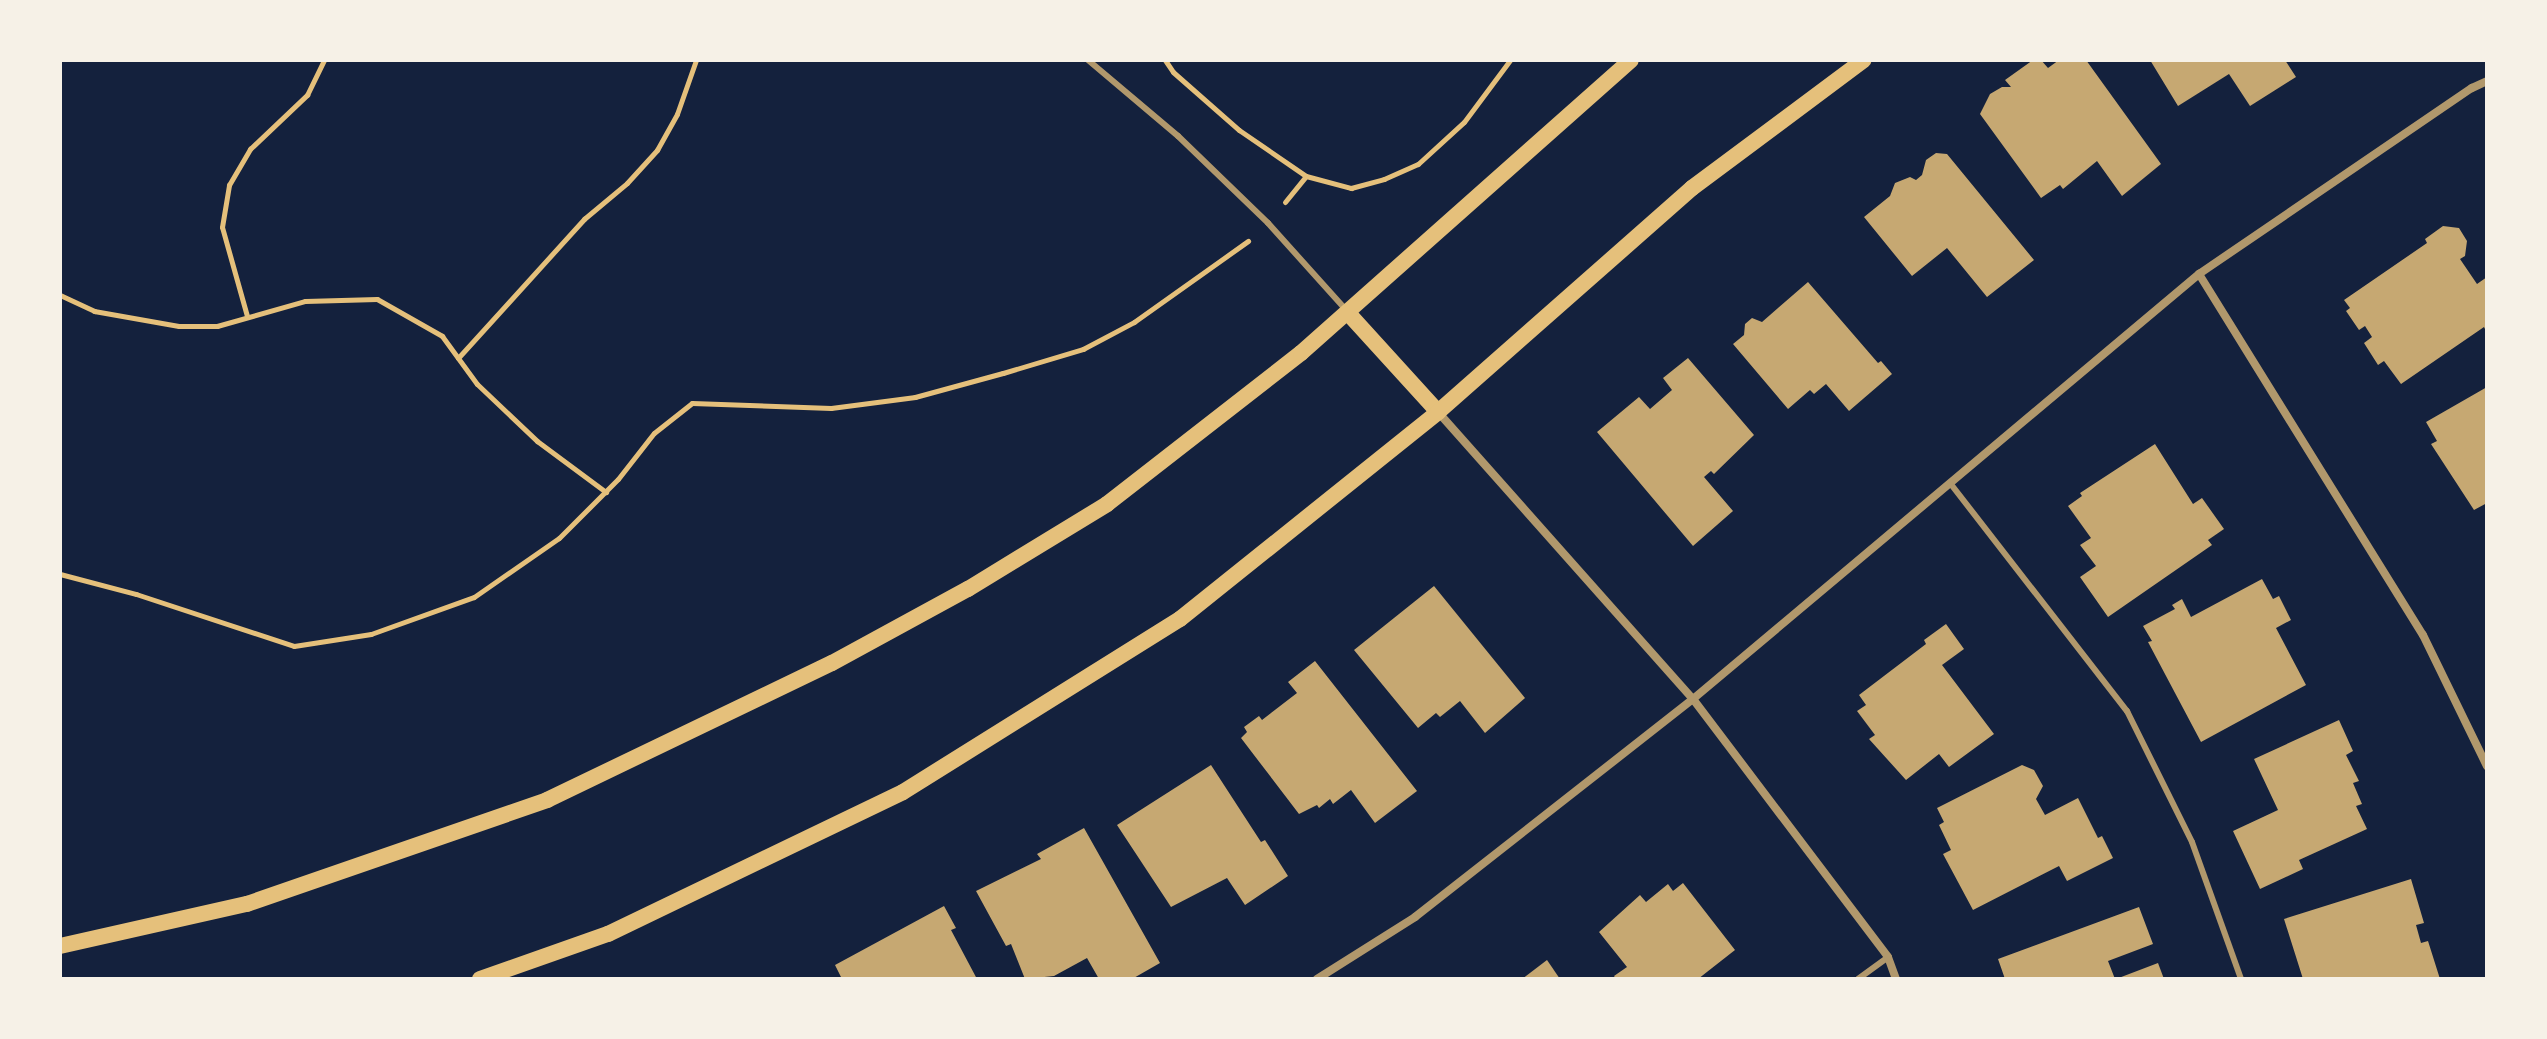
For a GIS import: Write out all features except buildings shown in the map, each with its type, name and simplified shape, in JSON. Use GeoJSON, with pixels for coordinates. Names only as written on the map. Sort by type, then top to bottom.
{"type":"FeatureCollection","features":[{"type":"Feature","properties":{"kind":"main road"},"geometry":{"type":"LineString","coordinates":[[60,946],[247,904],[547,800],[832,663],[968,589],[1107,504],[1348,313],[1631,60]]}},
{"type":"Feature","properties":{"kind":"main road"},"geometry":{"type":"LineString","coordinates":[[480,979],[608,934],[903,792],[1180,619],[1438,412],[1692,188],[1864,60]]}},
{"type":"Feature","properties":{"kind":"main road"},"geometry":{"type":"LineString","coordinates":[[1348,313],[1438,412]]}},
{"type":"Feature","properties":{"kind":"street"},"geometry":{"type":"LineString","coordinates":[[1317,979],[1415,917],[1693,699],[2199,274],[2472,88],[2487,82]]}},
{"type":"Feature","properties":{"kind":"street"},"geometry":{"type":"LineString","coordinates":[[2199,274],[2423,635],[2487,766]]}},
{"type":"Feature","properties":{"kind":"street"},"geometry":{"type":"LineString","coordinates":[[1438,412],[1693,699],[1888,957],[1896,979]]}},
{"type":"Feature","properties":{"kind":"lane"},"geometry":{"type":"LineString","coordinates":[[1088,60],[1178,136],[1268,223],[1348,313]]}},
{"type":"Feature","properties":{"kind":"lane"},"geometry":{"type":"LineString","coordinates":[[1950,483],[2127,711],[2192,842],[2241,979]]}},
{"type":"Feature","properties":{"kind":"lane"},"geometry":{"type":"LineString","coordinates":[[1858,979],[1888,957]]}},
{"type":"Feature","properties":{"kind":"path"},"geometry":{"type":"LineString","coordinates":[[247,316],[222,227],[229,185],[250,149],[307,95],[324,60]]}},
{"type":"Feature","properties":{"kind":"path"},"geometry":{"type":"LineString","coordinates":[[458,358],[584,219],[627,183],[657,150],[677,114],[696,60]]}},
{"type":"Feature","properties":{"kind":"path"},"geometry":{"type":"LineString","coordinates":[[1165,60],[1173,72],[1239,130],[1306,176],[1351,188],[1384,179],[1418,164],[1464,122],[1510,60]]}},
{"type":"Feature","properties":{"kind":"path"},"geometry":{"type":"LineString","coordinates":[[60,574],[136,594],[294,646],[371,634],[474,597],[559,538],[606,492],[654,433],[692,403],[831,408],[915,397],[1083,349],[1184,289],[1268,223],[1306,176]]}},
{"type":"Feature","properties":{"kind":"path"},"geometry":{"type":"LineString","coordinates":[[60,295],[94,311],[179,326],[217,326],[305,301],[377,299],[442,336],[477,384],[537,441],[606,492]]}}]}
